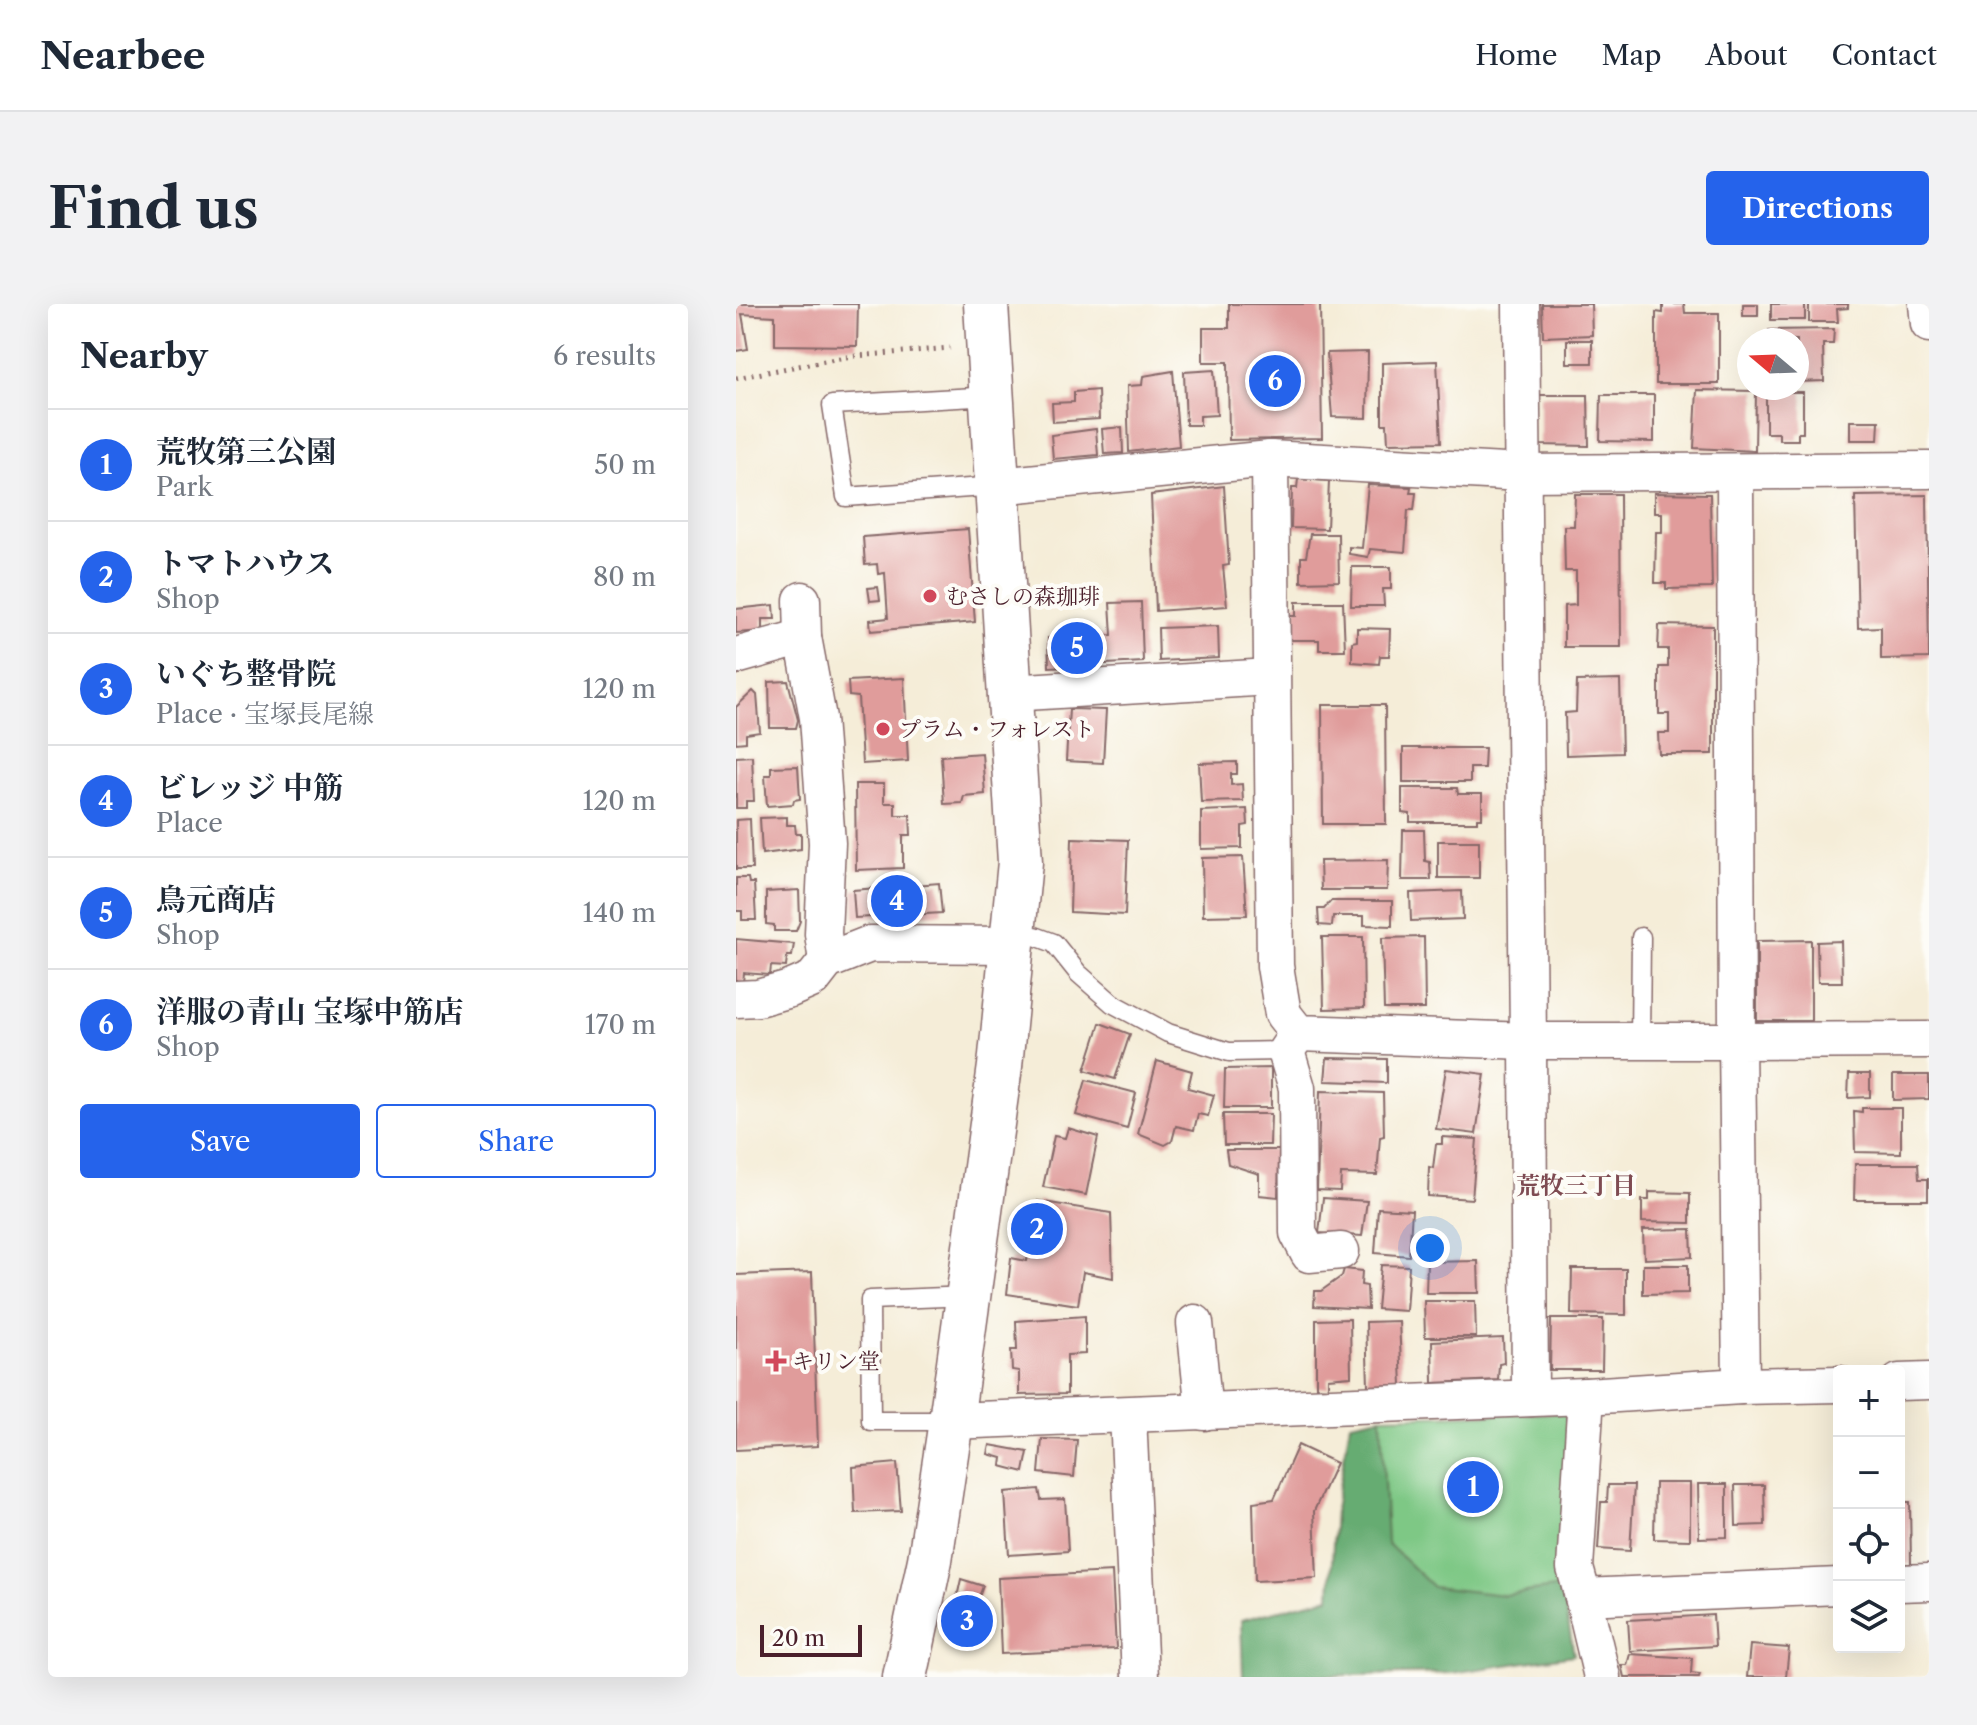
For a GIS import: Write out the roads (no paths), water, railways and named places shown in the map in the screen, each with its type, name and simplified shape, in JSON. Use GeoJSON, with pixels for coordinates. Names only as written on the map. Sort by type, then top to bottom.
{"type":"FeatureCollection","features":[{"type":"Feature","properties":{"kind":"street"},"geometry":{"type":"LineString","coordinates":[[905,1677],[930,1560],[969,1296],[1020,862],[986,304]]}},
{"type":"Feature","properties":{"kind":"street"},"geometry":{"type":"LineString","coordinates":[[1521,304],[1530,1398]]}},
{"type":"Feature","properties":{"kind":"street"},"geometry":{"type":"LineString","coordinates":[[1927,304],[1929,324]]}},
{"type":"Feature","properties":{"kind":"street"},"geometry":{"type":"LineString","coordinates":[[999,486],[1270,459],[1522,473],[1929,470]]}},
{"type":"Feature","properties":{"kind":"street"},"geometry":{"type":"LineString","coordinates":[[1270,459],[1275,966],[1283,1014],[1292,1042],[1297,1088],[1298,1233],[1318,1262]]}},
{"type":"Feature","properties":{"kind":"street"},"geometry":{"type":"LineString","coordinates":[[1735,472],[1741,1386]]}},
{"type":"Feature","properties":{"kind":"street"},"geometry":{"type":"LineString","coordinates":[[802,600],[803,637],[818,718],[807,746],[827,843],[811,875],[827,961]]}},
{"type":"Feature","properties":{"kind":"street"},"geometry":{"type":"LineString","coordinates":[[736,656],[803,637]]}},
{"type":"Feature","properties":{"kind":"street"},"geometry":{"type":"LineString","coordinates":[[1010,693],[1270,677]]}},
{"type":"Feature","properties":{"kind":"street"},"geometry":{"type":"LineString","coordinates":[[736,999],[758,998],[790,989],[813,979],[827,961],[870,944],[1013,940]]}},
{"type":"Feature","properties":{"kind":"street"},"geometry":{"type":"LineString","coordinates":[[1292,1042],[1929,1040]]}},
{"type":"Feature","properties":{"kind":"street"},"geometry":{"type":"LineString","coordinates":[[1195,1323],[1204,1412]]}},
{"type":"Feature","properties":{"kind":"street"},"geometry":{"type":"LineString","coordinates":[[1905,1382],[1929,1381]]}},
{"type":"Feature","properties":{"kind":"street"},"geometry":{"type":"LineString","coordinates":[[951,1421],[1833,1384]]}},
{"type":"Feature","properties":{"kind":"street"},"geometry":{"type":"LineString","coordinates":[[1586,1396],[1575,1568],[1602,1677]]}},
{"type":"Feature","properties":{"kind":"street"},"geometry":{"type":"LineString","coordinates":[[1128,1415],[1140,1677]]}},
{"type":"Feature","properties":{"kind":"street"},"geometry":{"type":"LineString","coordinates":[[1905,1583],[1929,1582]]}},
{"type":"Feature","properties":{"kind":"street"},"geometry":{"type":"LineString","coordinates":[[1583,1597],[1833,1586]]}},
{"type":"Feature","properties":{"kind":"lane"},"geometry":{"type":"LineString","coordinates":[[993,396],[832,405],[846,497],[999,486]]}},
{"type":"Feature","properties":{"kind":"lane"},"geometry":{"type":"LineString","coordinates":[[1013,940],[1035,936],[1054,943],[1078,973],[1112,1003],[1168,1033],[1229,1052],[1292,1042]]}},
{"type":"Feature","properties":{"kind":"lane"},"geometry":{"type":"LineString","coordinates":[[1640,1043],[1641,937]]}},
{"type":"Feature","properties":{"kind":"lane"},"geometry":{"type":"LineString","coordinates":[[951,1421],[871,1421],[870,1300],[969,1296]]}},
{"type":"Feature","properties":{"kind":"place","name":"洋服の青山 宝塚中筋店"},"geometry":{"type":"Point","coordinates":[1275,381]}},
{"type":"Feature","properties":{"kind":"place","name":"むさしの森珈琲"},"geometry":{"type":"Point","coordinates":[930,596]}},
{"type":"Feature","properties":{"kind":"place","name":"鳥元商店"},"geometry":{"type":"Point","coordinates":[1077,648]}},
{"type":"Feature","properties":{"kind":"place","name":"プラム・フォレスト"},"geometry":{"type":"Point","coordinates":[883,729]}},
{"type":"Feature","properties":{"kind":"place","name":"ビレッジ 中筋"},"geometry":{"type":"Point","coordinates":[897,901]}},
{"type":"Feature","properties":{"kind":"place","name":"トマトハウス"},"geometry":{"type":"Point","coordinates":[1037,1229]}},
{"type":"Feature","properties":{"kind":"place","name":"キリン堂"},"geometry":{"type":"Point","coordinates":[776,1361]}},
{"type":"Feature","properties":{"kind":"place","name":"荒牧第三公園"},"geometry":{"type":"Point","coordinates":[1473,1487]}},
{"type":"Feature","properties":{"kind":"place","name":"いぐち整骨院"},"geometry":{"type":"Point","coordinates":[967,1621]}},
{"type":"Feature","properties":{"kind":"district","name":"荒牧三丁目"},"geometry":{"type":"Point","coordinates":[1576,1186]}}]}
